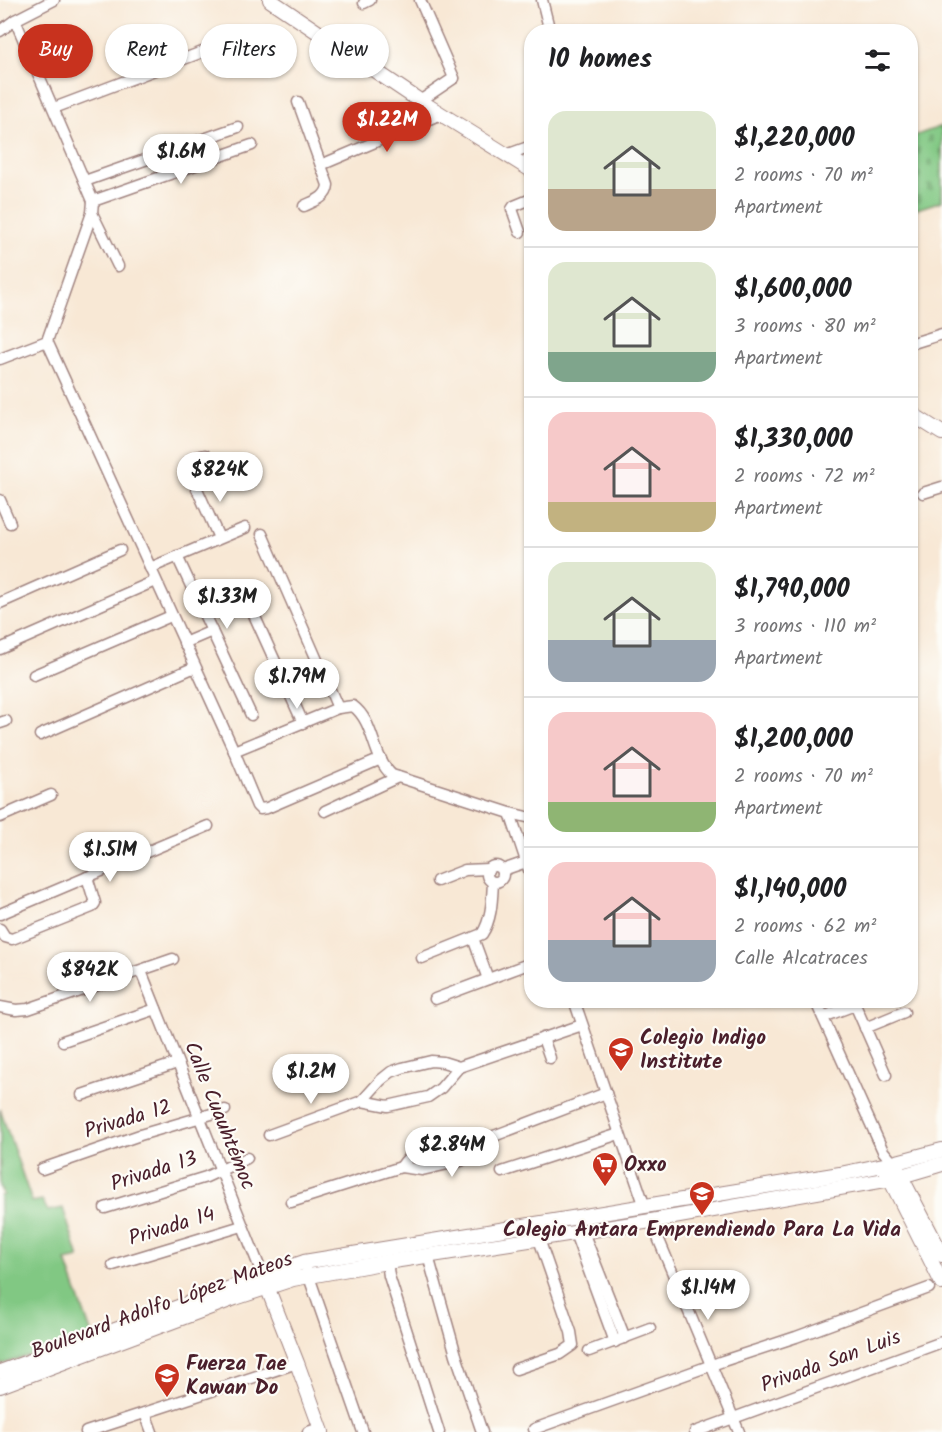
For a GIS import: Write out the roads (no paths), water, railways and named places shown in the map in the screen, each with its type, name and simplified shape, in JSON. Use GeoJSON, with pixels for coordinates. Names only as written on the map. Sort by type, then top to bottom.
{"type":"FeatureCollection","features":[{"type":"Feature","properties":{"kind":"street"},"geometry":{"type":"LineString","coordinates":[[0,31],[15,20],[54,0]]}},
{"type":"Feature","properties":{"kind":"street"},"geometry":{"type":"LineString","coordinates":[[270,0],[420,101],[524,166]]}},
{"type":"Feature","properties":{"kind":"street"},"geometry":{"type":"LineString","coordinates":[[420,0],[454,75],[452,80],[420,101]]}},
{"type":"Feature","properties":{"kind":"street"},"geometry":{"type":"LineString","coordinates":[[542,0],[548,24]]}},
{"type":"Feature","properties":{"kind":"street"},"geometry":{"type":"LineString","coordinates":[[15,20],[93,201],[92,213],[47,341],[234,751],[255,802],[260,809],[267,808],[381,759]]}},
{"type":"Feature","properties":{"kind":"street"},"geometry":{"type":"LineString","coordinates":[[54,108],[200,53]]}},
{"type":"Feature","properties":{"kind":"street"},"geometry":{"type":"LineString","coordinates":[[298,102],[328,185],[327,192],[320,199],[304,206]]}},
{"type":"Feature","properties":{"kind":"street"},"geometry":{"type":"LineString","coordinates":[[321,165],[441,114]]}},
{"type":"Feature","properties":{"kind":"street"},"geometry":{"type":"LineString","coordinates":[[85,181],[238,127]]}},
{"type":"Feature","properties":{"kind":"street"},"geometry":{"type":"LineString","coordinates":[[93,201],[252,145]]}},
{"type":"Feature","properties":{"kind":"street"},"geometry":{"type":"LineString","coordinates":[[506,154],[524,148]]}},
{"type":"Feature","properties":{"kind":"street"},"geometry":{"type":"LineString","coordinates":[[520,232],[512,209],[524,202]]}},
{"type":"Feature","properties":{"kind":"street"},"geometry":{"type":"LineString","coordinates":[[92,213],[118,266]]}},
{"type":"Feature","properties":{"kind":"street"},"geometry":{"type":"LineString","coordinates":[[918,342],[942,334]]}},
{"type":"Feature","properties":{"kind":"street"},"geometry":{"type":"LineString","coordinates":[[0,358],[47,341]]}},
{"type":"Feature","properties":{"kind":"street"},"geometry":{"type":"LineString","coordinates":[[918,418],[942,433]]}},
{"type":"Feature","properties":{"kind":"street"},"geometry":{"type":"LineString","coordinates":[[194,480],[219,538]]}},
{"type":"Feature","properties":{"kind":"street"},"geometry":{"type":"LineString","coordinates":[[924,493],[942,487]]}},
{"type":"Feature","properties":{"kind":"street"},"geometry":{"type":"LineString","coordinates":[[0,500],[10,524]]}},
{"type":"Feature","properties":{"kind":"street"},"geometry":{"type":"LineString","coordinates":[[150,568],[245,528]]}},
{"type":"Feature","properties":{"kind":"street"},"geometry":{"type":"LineString","coordinates":[[262,534],[338,708]]}},
{"type":"Feature","properties":{"kind":"street"},"geometry":{"type":"LineString","coordinates":[[0,603],[120,550]]}},
{"type":"Feature","properties":{"kind":"street"},"geometry":{"type":"LineString","coordinates":[[177,556],[251,715]]}},
{"type":"Feature","properties":{"kind":"street"},"geometry":{"type":"LineString","coordinates":[[0,649],[155,581]]}},
{"type":"Feature","properties":{"kind":"street"},"geometry":{"type":"LineString","coordinates":[[245,595],[303,723]]}},
{"type":"Feature","properties":{"kind":"street"},"geometry":{"type":"LineString","coordinates":[[33,675],[171,616]]}},
{"type":"Feature","properties":{"kind":"street"},"geometry":{"type":"LineString","coordinates":[[184,643],[212,631]]}},
{"type":"Feature","properties":{"kind":"street"},"geometry":{"type":"LineString","coordinates":[[40,735],[195,667]]}},
{"type":"Feature","properties":{"kind":"street"},"geometry":{"type":"LineString","coordinates":[[234,751],[338,708],[353,706],[361,715],[388,771],[398,777],[524,816]]}},
{"type":"Feature","properties":{"kind":"street"},"geometry":{"type":"LineString","coordinates":[[325,811],[398,777]]}},
{"type":"Feature","properties":{"kind":"street"},"geometry":{"type":"LineString","coordinates":[[0,817],[51,795]]}},
{"type":"Feature","properties":{"kind":"street"},"geometry":{"type":"LineString","coordinates":[[510,813],[524,856]]}},
{"type":"Feature","properties":{"kind":"street"},"geometry":{"type":"LineString","coordinates":[[0,914],[208,826]]}},
{"type":"Feature","properties":{"kind":"street"},"geometry":{"type":"LineString","coordinates":[[503,870],[524,863]]}},
{"type":"Feature","properties":{"kind":"street"},"geometry":{"type":"LineString","coordinates":[[437,880],[465,870],[496,865],[503,870]]}},
{"type":"Feature","properties":{"kind":"street"},"geometry":{"type":"LineString","coordinates":[[488,868],[487,877],[493,882],[498,882],[502,878],[503,870]]}},
{"type":"Feature","properties":{"kind":"street"},"geometry":{"type":"LineString","coordinates":[[0,929],[5,937],[12,939],[92,906],[95,899],[87,878]]}},
{"type":"Feature","properties":{"kind":"street"},"geometry":{"type":"LineString","coordinates":[[422,958],[482,934],[490,913],[493,882]]}},
{"type":"Feature","properties":{"kind":"street"},"geometry":{"type":"LineString","coordinates":[[473,938],[488,979]]}},
{"type":"Feature","properties":{"kind":"street"},"geometry":{"type":"LineString","coordinates":[[0,1007],[16,1010],[28,1009],[173,959]]}},
{"type":"Feature","properties":{"kind":"street"},"geometry":{"type":"LineString","coordinates":[[435,999],[524,966]]}},
{"type":"Feature","properties":{"kind":"street","name":"Calle Cuauhtémoc"},"geometry":{"type":"LineString","coordinates":[[141,970],[265,1281]]}},
{"type":"Feature","properties":{"kind":"street"},"geometry":{"type":"LineString","coordinates":[[577,1008],[645,1207]]}},
{"type":"Feature","properties":{"kind":"street"},"geometry":{"type":"LineString","coordinates":[[819,1008],[889,1164],[942,1255]]}},
{"type":"Feature","properties":{"kind":"street"},"geometry":{"type":"LineString","coordinates":[[823,1017],[843,1008]]}},
{"type":"Feature","properties":{"kind":"street"},"geometry":{"type":"LineString","coordinates":[[856,1008],[886,1075]]}},
{"type":"Feature","properties":{"kind":"street"},"geometry":{"type":"LineString","coordinates":[[63,1041],[156,1009]]}},
{"type":"Feature","properties":{"kind":"street"},"geometry":{"type":"LineString","coordinates":[[865,1028],[904,1012]]}},
{"type":"Feature","properties":{"kind":"street"},"geometry":{"type":"LineString","coordinates":[[362,1101],[388,1106],[428,1096],[441,1088],[459,1067],[582,1025]]}},
{"type":"Feature","properties":{"kind":"street"},"geometry":{"type":"LineString","coordinates":[[543,1038],[550,1058]]}},
{"type":"Feature","properties":{"kind":"street"},"geometry":{"type":"LineString","coordinates":[[269,1135],[362,1101],[381,1080],[391,1072],[402,1068],[430,1061],[459,1067]]}},
{"type":"Feature","properties":{"kind":"street"},"geometry":{"type":"LineString","coordinates":[[82,1095],[177,1063]]}},
{"type":"Feature","properties":{"kind":"street"},"geometry":{"type":"LineString","coordinates":[[291,1202],[401,1167],[422,1170],[461,1161],[474,1152],[486,1139],[606,1093]]}},
{"type":"Feature","properties":{"kind":"street","name":"Privada 12"},"geometry":{"type":"LineString","coordinates":[[42,1169],[140,1135],[225,1110]]}},
{"type":"Feature","properties":{"kind":"street"},"geometry":{"type":"LineString","coordinates":[[401,1167],[409,1155],[434,1140],[468,1134],[486,1139]]}},
{"type":"Feature","properties":{"kind":"street"},"geometry":{"type":"LineString","coordinates":[[502,1172],[619,1134]]}},
{"type":"Feature","properties":{"kind":"street","name":"Boulevard Adolfo López Mateos"},"geometry":{"type":"LineString","coordinates":[[0,1386],[33,1367],[265,1281],[306,1269],[889,1164],[942,1150]]}},
{"type":"Feature","properties":{"kind":"street","name":"Privada 13"},"geometry":{"type":"LineString","coordinates":[[105,1208],[188,1183],[247,1158]]}},
{"type":"Feature","properties":{"kind":"street","name":"Boulevard Adolfo López Mateos"},"geometry":{"type":"LineString","coordinates":[[306,1269],[387,1262],[651,1221],[896,1177],[942,1164]]}},
{"type":"Feature","properties":{"kind":"street"},"geometry":{"type":"LineString","coordinates":[[534,1429],[936,1285],[896,1177]]}},
{"type":"Feature","properties":{"kind":"street"},"geometry":{"type":"LineString","coordinates":[[651,1221],[739,1432]]}},
{"type":"Feature","properties":{"kind":"street","name":"Privada 14"},"geometry":{"type":"LineString","coordinates":[[113,1265],[242,1226]]}},
{"type":"Feature","properties":{"kind":"street"},"geometry":{"type":"LineString","coordinates":[[579,1232],[620,1340]]}},
{"type":"Feature","properties":{"kind":"street"},"geometry":{"type":"LineString","coordinates":[[516,1369],[560,1354],[573,1344],[571,1332],[538,1239]]}},
{"type":"Feature","properties":{"kind":"street"},"geometry":{"type":"LineString","coordinates":[[428,1256],[456,1355],[482,1432]]}},
{"type":"Feature","properties":{"kind":"street"},"geometry":{"type":"LineString","coordinates":[[387,1262],[399,1308],[439,1432]]}},
{"type":"Feature","properties":{"kind":"street"},"geometry":{"type":"LineString","coordinates":[[306,1269],[363,1432]]}},
{"type":"Feature","properties":{"kind":"street"},"geometry":{"type":"LineString","coordinates":[[265,1281],[297,1363],[317,1431]]}},
{"type":"Feature","properties":{"kind":"street"},"geometry":{"type":"LineString","coordinates":[[589,1352],[650,1328]]}},
{"type":"Feature","properties":{"kind":"street","name":"Privada San Luis"},"geometry":{"type":"LineString","coordinates":[[695,1432],[942,1342]]}},
{"type":"Feature","properties":{"kind":"street"},"geometry":{"type":"LineString","coordinates":[[86,1432],[297,1363]]}},
{"type":"Feature","properties":{"kind":"street","name":"Boulevard Adolfo López Mateos"},"geometry":{"type":"LineString","coordinates":[[0,1372],[33,1367]]}},
{"type":"Feature","properties":{"kind":"street"},"geometry":{"type":"LineString","coordinates":[[145,1413],[152,1432]]}},
{"type":"Feature","properties":{"kind":"place","name":"Colegio Indigo Institute"},"geometry":{"type":"Point","coordinates":[621,1073]}},
{"type":"Feature","properties":{"kind":"place","name":"Oxxo"},"geometry":{"type":"Point","coordinates":[605,1188]}},
{"type":"Feature","properties":{"kind":"place","name":"Colegio Antara Emprendiendo Para La Vida"},"geometry":{"type":"Point","coordinates":[702,1217]}},
{"type":"Feature","properties":{"kind":"place","name":"Fuerza Tae Kawan Do"},"geometry":{"type":"Point","coordinates":[167,1399]}}]}
